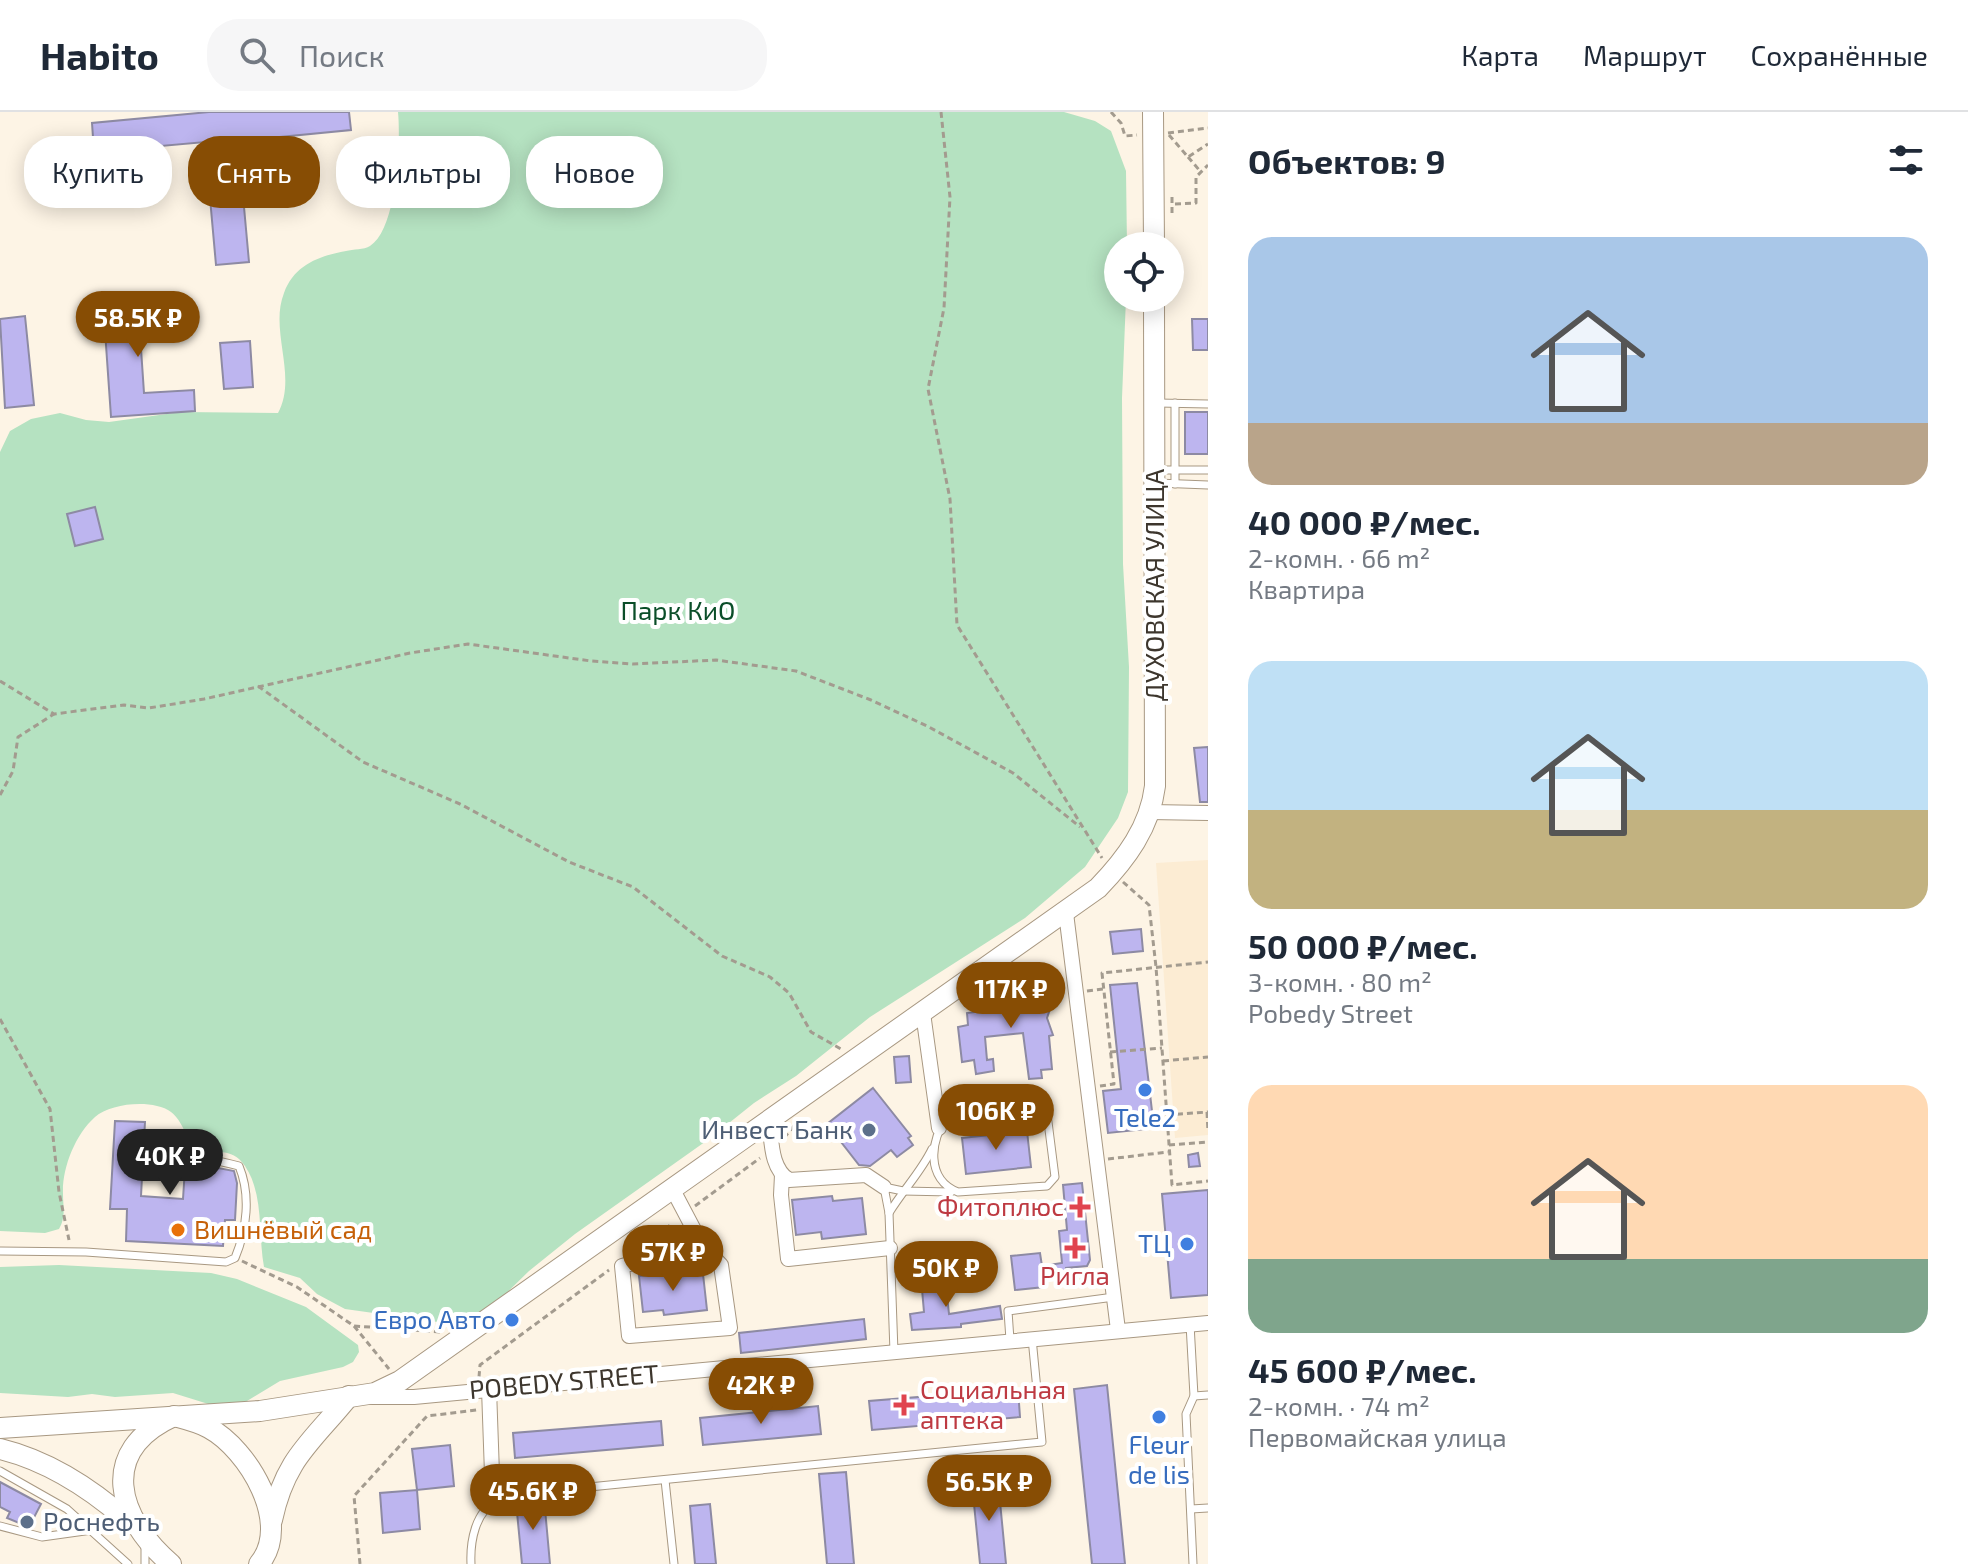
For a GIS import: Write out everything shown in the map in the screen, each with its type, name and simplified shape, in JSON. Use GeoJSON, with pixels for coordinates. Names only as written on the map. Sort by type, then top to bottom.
{"type":"FeatureCollection","features":[{"type":"Feature","properties":{"kind":"street"},"geometry":{"type":"LineString","coordinates":[[1153,112],[1163,138],[1163,232]]}},
{"type":"Feature","properties":{"kind":"street","name":"ДУХОВСКАЯ УЛИЦА"},"geometry":{"type":"LineString","coordinates":[[1150,812],[1155,778],[1165,477],[1162,312]]}},
{"type":"Feature","properties":{"kind":"street"},"geometry":{"type":"LineString","coordinates":[[0,1428],[260,1411],[375,1393],[400,1381],[1066,913],[1113,872],[1131,848],[1150,812],[1208,813]]}},
{"type":"Feature","properties":{"kind":"street"},"geometry":{"type":"LineString","coordinates":[[1066,913],[1118,1330]]}},
{"type":"Feature","properties":{"kind":"street"},"geometry":{"type":"LineString","coordinates":[[923,1013],[939,1128]]}},
{"type":"Feature","properties":{"kind":"street"},"geometry":{"type":"LineString","coordinates":[[769,1121],[776,1167],[789,1180],[866,1175],[884,1187]]}},
{"type":"Feature","properties":{"kind":"street"},"geometry":{"type":"LineString","coordinates":[[782,1175],[781,1195],[788,1259],[890,1248]]}},
{"type":"Feature","properties":{"kind":"street"},"geometry":{"type":"LineString","coordinates":[[673,1190],[702,1245],[721,1265],[730,1328],[629,1336],[622,1266],[702,1245]]}},
{"type":"Feature","properties":{"kind":"street","name":"POBEDY STREET"},"geometry":{"type":"LineString","coordinates":[[349,1396],[439,1394],[1208,1323]]}},
{"type":"Feature","properties":{"kind":"street"},"geometry":{"type":"LineString","coordinates":[[489,1389],[493,1502]]}},
{"type":"Feature","properties":{"kind":"street"},"geometry":{"type":"LineString","coordinates":[[259,1564],[267,1551],[278,1492],[292,1463],[304,1445],[327,1424],[349,1396]]}},
{"type":"Feature","properties":{"kind":"street"},"geometry":{"type":"LineString","coordinates":[[142,1534],[124,1499],[124,1473],[133,1449],[148,1430],[174,1416],[209,1428],[246,1461],[264,1495],[271,1522],[269,1564]]}},
{"type":"Feature","properties":{"kind":"street"},"geometry":{"type":"LineString","coordinates":[[0,1449],[23,1454],[101,1496],[171,1564]]}},
{"type":"Feature","properties":{"kind":"lane"},"geometry":{"type":"LineString","coordinates":[[1165,403],[1208,404]]}},
{"type":"Feature","properties":{"kind":"lane"},"geometry":{"type":"LineString","coordinates":[[1165,477],[1208,470]]}},
{"type":"Feature","properties":{"kind":"lane"},"geometry":{"type":"LineString","coordinates":[[1165,477],[1208,485]]}},
{"type":"Feature","properties":{"kind":"lane"},"geometry":{"type":"LineString","coordinates":[[889,1213],[903,1191],[919,1174],[939,1128],[948,1117],[1037,1110],[1047,1114],[1055,1164],[1055,1177],[1047,1186],[958,1192],[903,1191],[884,1187],[889,1213],[894,1352]]}},
{"type":"Feature","properties":{"kind":"lane"},"geometry":{"type":"LineString","coordinates":[[933,1147],[939,1176],[945,1187],[958,1192]]}},
{"type":"Feature","properties":{"kind":"lane"},"geometry":{"type":"LineString","coordinates":[[0,1251],[72,1252],[226,1262],[235,1258],[241,1243],[246,1200],[246,1184],[239,1166],[190,1159],[179,1163]]}},
{"type":"Feature","properties":{"kind":"lane"},"geometry":{"type":"LineString","coordinates":[[1010,1340],[1008,1311],[1114,1297]]}},
{"type":"Feature","properties":{"kind":"lane"},"geometry":{"type":"LineString","coordinates":[[1190,1324],[1194,1396],[1186,1414],[1193,1564]]}},
{"type":"Feature","properties":{"kind":"lane"},"geometry":{"type":"LineString","coordinates":[[471,1564],[473,1529],[493,1502],[529,1493],[1042,1442],[1032,1338]]}},
{"type":"Feature","properties":{"kind":"lane"},"geometry":{"type":"LineString","coordinates":[[1194,1396],[1208,1395]]}},
{"type":"Feature","properties":{"kind":"lane"},"geometry":{"type":"LineString","coordinates":[[0,1471],[67,1509],[128,1564]]}},
{"type":"Feature","properties":{"kind":"lane"},"geometry":{"type":"LineString","coordinates":[[665,1480],[674,1564]]}},
{"type":"Feature","properties":{"kind":"lane"},"geometry":{"type":"LineString","coordinates":[[1191,1509],[1208,1508]]}},
{"type":"Feature","properties":{"kind":"lane"},"geometry":{"type":"LineString","coordinates":[[0,1526],[42,1537],[92,1530]]}},
{"type":"Feature","properties":{"kind":"lane"},"geometry":{"type":"LineString","coordinates":[[142,1534],[145,1564]]}},
{"type":"Feature","properties":{"kind":"path"},"geometry":{"type":"LineString","coordinates":[[941,112],[950,197],[944,308],[928,389],[950,499],[957,625],[1083,830],[1113,872],[1149,905],[1172,1185],[1208,1181]]}},
{"type":"Feature","properties":{"kind":"path"},"geometry":{"type":"LineString","coordinates":[[1111,112],[1121,123],[1125,136],[1163,138],[1208,128]]}},
{"type":"Feature","properties":{"kind":"path"},"geometry":{"type":"LineString","coordinates":[[1163,138],[1188,157],[1200,171]]}},
{"type":"Feature","properties":{"kind":"path"},"geometry":{"type":"LineString","coordinates":[[1188,157],[1208,144]]}},
{"type":"Feature","properties":{"kind":"path"},"geometry":{"type":"LineString","coordinates":[[1175,204],[1196,203],[1196,177],[1208,165]]}},
{"type":"Feature","properties":{"kind":"path"},"geometry":{"type":"LineString","coordinates":[[1171,190],[1172,220]]}},
{"type":"Feature","properties":{"kind":"path"},"geometry":{"type":"LineString","coordinates":[[0,795],[13,771],[18,737],[54,714],[124,705],[149,708],[468,644],[591,661],[633,664],[716,660],[796,671],[929,727],[1013,773],[1083,830]]}},
{"type":"Feature","properties":{"kind":"path"},"geometry":{"type":"LineString","coordinates":[[0,681],[54,714]]}},
{"type":"Feature","properties":{"kind":"path"},"geometry":{"type":"LineString","coordinates":[[258,686],[363,762],[460,804],[569,862],[633,887],[722,956],[770,977],[789,993],[811,1032],[830,1045]]}},
{"type":"Feature","properties":{"kind":"path"},"geometry":{"type":"LineString","coordinates":[[1114,1084],[1102,973],[1208,962]]}},
{"type":"Feature","properties":{"kind":"path"},"geometry":{"type":"LineString","coordinates":[[0,1019],[50,1109],[59,1192],[72,1252]]}},
{"type":"Feature","properties":{"kind":"path"},"geometry":{"type":"LineString","coordinates":[[1110,1052],[1162,1048]]}},
{"type":"Feature","properties":{"kind":"path"},"geometry":{"type":"LineString","coordinates":[[1163,1061],[1208,1057]]}},
{"type":"Feature","properties":{"kind":"path"},"geometry":{"type":"LineString","coordinates":[[1167,1115],[1207,1112],[1208,1132]]}},
{"type":"Feature","properties":{"kind":"path"},"geometry":{"type":"LineString","coordinates":[[634,1251],[773,1149],[797,1122]]}},
{"type":"Feature","properties":{"kind":"path"},"geometry":{"type":"LineString","coordinates":[[1169,1145],[1208,1142]]}},
{"type":"Feature","properties":{"kind":"path"},"geometry":{"type":"LineString","coordinates":[[1097,1160],[1169,1152]]}},
{"type":"Feature","properties":{"kind":"path"},"geometry":{"type":"LineString","coordinates":[[235,1258],[297,1287],[354,1326],[467,1334]]}},
{"type":"Feature","properties":{"kind":"path"},"geometry":{"type":"LineString","coordinates":[[478,1376],[480,1365],[609,1270]]}},
{"type":"Feature","properties":{"kind":"path"},"geometry":{"type":"LineString","coordinates":[[360,1564],[354,1496],[427,1416],[489,1408]]}},
{"type":"Feature","properties":{"kind":"shaded area"},"geometry":{"type":"Polygon","coordinates":[[[1208,860],[1208,1135],[1175,1138],[1156,863],[1208,860]]]}},
{"type":"Feature","properties":{"kind":"green space","name":"Парк КиО"},"geometry":{"type":"Polygon","coordinates":[[[398,112],[1064,112],[1095,121],[1111,131],[1126,171],[1127,232],[1104,232],[1104,312],[1125,312],[1122,398],[1123,564],[1129,667],[1128,792],[1118,818],[1085,867],[1025,918],[870,1017],[796,1076],[754,1103],[709,1139],[575,1234],[529,1271],[480,1319],[459,1325],[345,1309],[317,1294],[300,1278],[264,1267],[258,1202],[245,1166],[228,1153],[197,1145],[171,1112],[154,1105],[132,1104],[111,1108],[88,1124],[67,1163],[63,1184],[63,1216],[59,1229],[45,1233],[0,1231],[0,452],[10,431],[31,419],[60,413],[109,422],[181,412],[278,413],[285,384],[280,308],[294,275],[317,259],[370,246],[379,237],[391,208],[510,208],[510,136],[399,136],[398,112]]]}},
{"type":"Feature","properties":{"kind":"green space"},"geometry":{"type":"Polygon","coordinates":[[[59,1265],[211,1273],[237,1279],[306,1307],[358,1345],[359,1352],[353,1362],[343,1367],[280,1381],[242,1404],[218,1407],[173,1393],[68,1397],[0,1393],[0,1267],[59,1265]]]}},
{"type":"Feature","properties":{"kind":"building"},"geometry":{"type":"Polygon","coordinates":[[[209,112],[349,112],[351,130],[289,136],[188,136],[188,144],[172,145],[172,136],[93,136],[92,123],[209,112]]]}},
{"type":"Feature","properties":{"kind":"building"},"geometry":{"type":"Polygon","coordinates":[[[211,208],[244,208],[249,262],[216,265],[211,208]]]}},
{"type":"Feature","properties":{"kind":"building"},"geometry":{"type":"Polygon","coordinates":[[[182,296],[183,316],[139,319],[144,393],[194,390],[195,411],[111,417],[103,302],[182,296]]]}},
{"type":"Feature","properties":{"kind":"building"},"geometry":{"type":"Polygon","coordinates":[[[25,316],[34,405],[5,408],[0,319],[25,316]]]}},
{"type":"Feature","properties":{"kind":"building"},"geometry":{"type":"Polygon","coordinates":[[[1192,319],[1208,319],[1208,350],[1193,350],[1192,319]]]}},
{"type":"Feature","properties":{"kind":"building"},"geometry":{"type":"Polygon","coordinates":[[[250,341],[253,387],[224,389],[220,343],[250,341]]]}},
{"type":"Feature","properties":{"kind":"building"},"geometry":{"type":"Polygon","coordinates":[[[1185,412],[1208,412],[1208,454],[1185,454],[1185,412]]]}},
{"type":"Feature","properties":{"kind":"building"},"geometry":{"type":"Polygon","coordinates":[[[95,507],[103,539],[75,546],[67,514],[95,507]]]}},
{"type":"Feature","properties":{"kind":"building"},"geometry":{"type":"Polygon","coordinates":[[[1208,747],[1208,802],[1200,802],[1194,748],[1208,747]]]}},
{"type":"Feature","properties":{"kind":"building"},"geometry":{"type":"Polygon","coordinates":[[[1141,929],[1143,951],[1113,954],[1110,932],[1141,929]]]}},
{"type":"Feature","properties":{"kind":"building"},"geometry":{"type":"Polygon","coordinates":[[[1137,983],[1154,1128],[1108,1133],[1103,1091],[1121,1089],[1110,985],[1137,983]]]}},
{"type":"Feature","properties":{"kind":"building"},"geometry":{"type":"Polygon","coordinates":[[[1030,985],[1048,993],[1052,1003],[1047,1018],[1053,1035],[1049,1036],[1052,1069],[1041,1070],[1042,1078],[1029,1079],[1023,1033],[985,1037],[987,1060],[993,1059],[994,1071],[976,1074],[974,1060],[962,1062],[958,1027],[968,1025],[967,1013],[991,1010],[990,997],[1019,994],[1030,985]]]}},
{"type":"Feature","properties":{"kind":"building"},"geometry":{"type":"Polygon","coordinates":[[[909,1056],[911,1082],[896,1083],[894,1057],[909,1056]]]}},
{"type":"Feature","properties":{"kind":"building","name":"Инвест Банк"},"geometry":{"type":"Polygon","coordinates":[[[873,1088],[911,1136],[908,1138],[913,1145],[897,1157],[891,1150],[870,1166],[859,1165],[827,1124],[873,1088]]]}},
{"type":"Feature","properties":{"kind":"building"},"geometry":{"type":"Polygon","coordinates":[[[115,1121],[145,1122],[141,1196],[183,1199],[185,1168],[188,1167],[208,1166],[234,1171],[237,1183],[235,1220],[225,1220],[223,1246],[126,1241],[127,1209],[110,1209],[115,1121]]]}},
{"type":"Feature","properties":{"kind":"building"},"geometry":{"type":"Polygon","coordinates":[[[1027,1131],[1031,1167],[966,1174],[962,1138],[1027,1131]]]}},
{"type":"Feature","properties":{"kind":"building"},"geometry":{"type":"Polygon","coordinates":[[[1198,1153],[1200,1166],[1189,1167],[1188,1155],[1198,1153]]]}},
{"type":"Feature","properties":{"kind":"building"},"geometry":{"type":"Polygon","coordinates":[[[1082,1183],[1090,1260],[1087,1266],[1066,1268],[1066,1274],[1061,1278],[1043,1280],[1044,1287],[1015,1290],[1011,1256],[1040,1253],[1042,1266],[1062,1263],[1059,1231],[1067,1230],[1063,1185],[1082,1183]]]}},
{"type":"Feature","properties":{"kind":"building","name":"ТЦ"},"geometry":{"type":"Polygon","coordinates":[[[1208,1190],[1208,1295],[1171,1298],[1162,1194],[1208,1190]]]}},
{"type":"Feature","properties":{"kind":"building"},"geometry":{"type":"Polygon","coordinates":[[[832,1196],[833,1201],[862,1198],[866,1234],[822,1239],[821,1232],[796,1235],[792,1200],[832,1196]]]}},
{"type":"Feature","properties":{"kind":"building"},"geometry":{"type":"Polygon","coordinates":[[[676,1272],[676,1277],[703,1274],[707,1310],[664,1315],[663,1310],[643,1312],[639,1276],[676,1272]]]}},
{"type":"Feature","properties":{"kind":"building"},"geometry":{"type":"Polygon","coordinates":[[[945,1276],[949,1314],[1000,1306],[1002,1319],[961,1324],[961,1327],[912,1330],[910,1314],[924,1312],[921,1278],[945,1276]]]}},
{"type":"Feature","properties":{"kind":"building"},"geometry":{"type":"Polygon","coordinates":[[[864,1319],[866,1339],[741,1353],[739,1333],[864,1319]]]}},
{"type":"Feature","properties":{"kind":"building"},"geometry":{"type":"Polygon","coordinates":[[[1107,1385],[1125,1564],[1092,1564],[1074,1389],[1107,1385]]]}},
{"type":"Feature","properties":{"kind":"building"},"geometry":{"type":"Polygon","coordinates":[[[1018,1389],[1020,1417],[872,1430],[869,1401],[1018,1389]]]}},
{"type":"Feature","properties":{"kind":"building"},"geometry":{"type":"Polygon","coordinates":[[[818,1406],[821,1434],[703,1445],[700,1418],[818,1406]]]}},
{"type":"Feature","properties":{"kind":"building"},"geometry":{"type":"Polygon","coordinates":[[[661,1421],[663,1445],[515,1458],[513,1433],[661,1421]]]}},
{"type":"Feature","properties":{"kind":"building"},"geometry":{"type":"Polygon","coordinates":[[[450,1445],[454,1486],[417,1490],[412,1449],[450,1445]]]}},
{"type":"Feature","properties":{"kind":"building"},"geometry":{"type":"Polygon","coordinates":[[[846,1472],[854,1564],[827,1564],[819,1474],[846,1472]]]}},
{"type":"Feature","properties":{"kind":"building"},"geometry":{"type":"Polygon","coordinates":[[[998,1481],[1006,1564],[980,1564],[972,1484],[998,1481]]]}},
{"type":"Feature","properties":{"kind":"building"},"geometry":{"type":"Polygon","coordinates":[[[0,1482],[41,1504],[29,1527],[7,1518],[10,1512],[0,1507],[0,1482]]]}},
{"type":"Feature","properties":{"kind":"building"},"geometry":{"type":"Polygon","coordinates":[[[417,1490],[420,1529],[383,1533],[380,1493],[417,1490]]]}},
{"type":"Feature","properties":{"kind":"building"},"geometry":{"type":"Polygon","coordinates":[[[544,1498],[550,1564],[522,1564],[516,1502],[544,1498]]]}},
{"type":"Feature","properties":{"kind":"building"},"geometry":{"type":"Polygon","coordinates":[[[710,1504],[716,1564],[695,1564],[690,1506],[710,1504]]]}},
{"type":"Feature","properties":{"kind":"place","name":"Tele2"},"geometry":{"type":"Point","coordinates":[1145,1090]}},
{"type":"Feature","properties":{"kind":"place","name":"Инвест Банк"},"geometry":{"type":"Point","coordinates":[869,1130]}},
{"type":"Feature","properties":{"kind":"place","name":"Фитоплюс"},"geometry":{"type":"Point","coordinates":[1080,1207]}},
{"type":"Feature","properties":{"kind":"place","name":"Вишнёвый сад"},"geometry":{"type":"Point","coordinates":[178,1230]}},
{"type":"Feature","properties":{"kind":"place","name":"ТЦ"},"geometry":{"type":"Point","coordinates":[1187,1244]}},
{"type":"Feature","properties":{"kind":"place","name":"Ригла"},"geometry":{"type":"Point","coordinates":[1075,1248]}},
{"type":"Feature","properties":{"kind":"place","name":"Евро Авто"},"geometry":{"type":"Point","coordinates":[512,1320]}},
{"type":"Feature","properties":{"kind":"place","name":"Социальная аптека"},"geometry":{"type":"Point","coordinates":[904,1405]}},
{"type":"Feature","properties":{"kind":"place","name":"Fleur de lis"},"geometry":{"type":"Point","coordinates":[1159,1417]}},
{"type":"Feature","properties":{"kind":"place","name":"Роснефть"},"geometry":{"type":"Point","coordinates":[27,1522]}}]}
